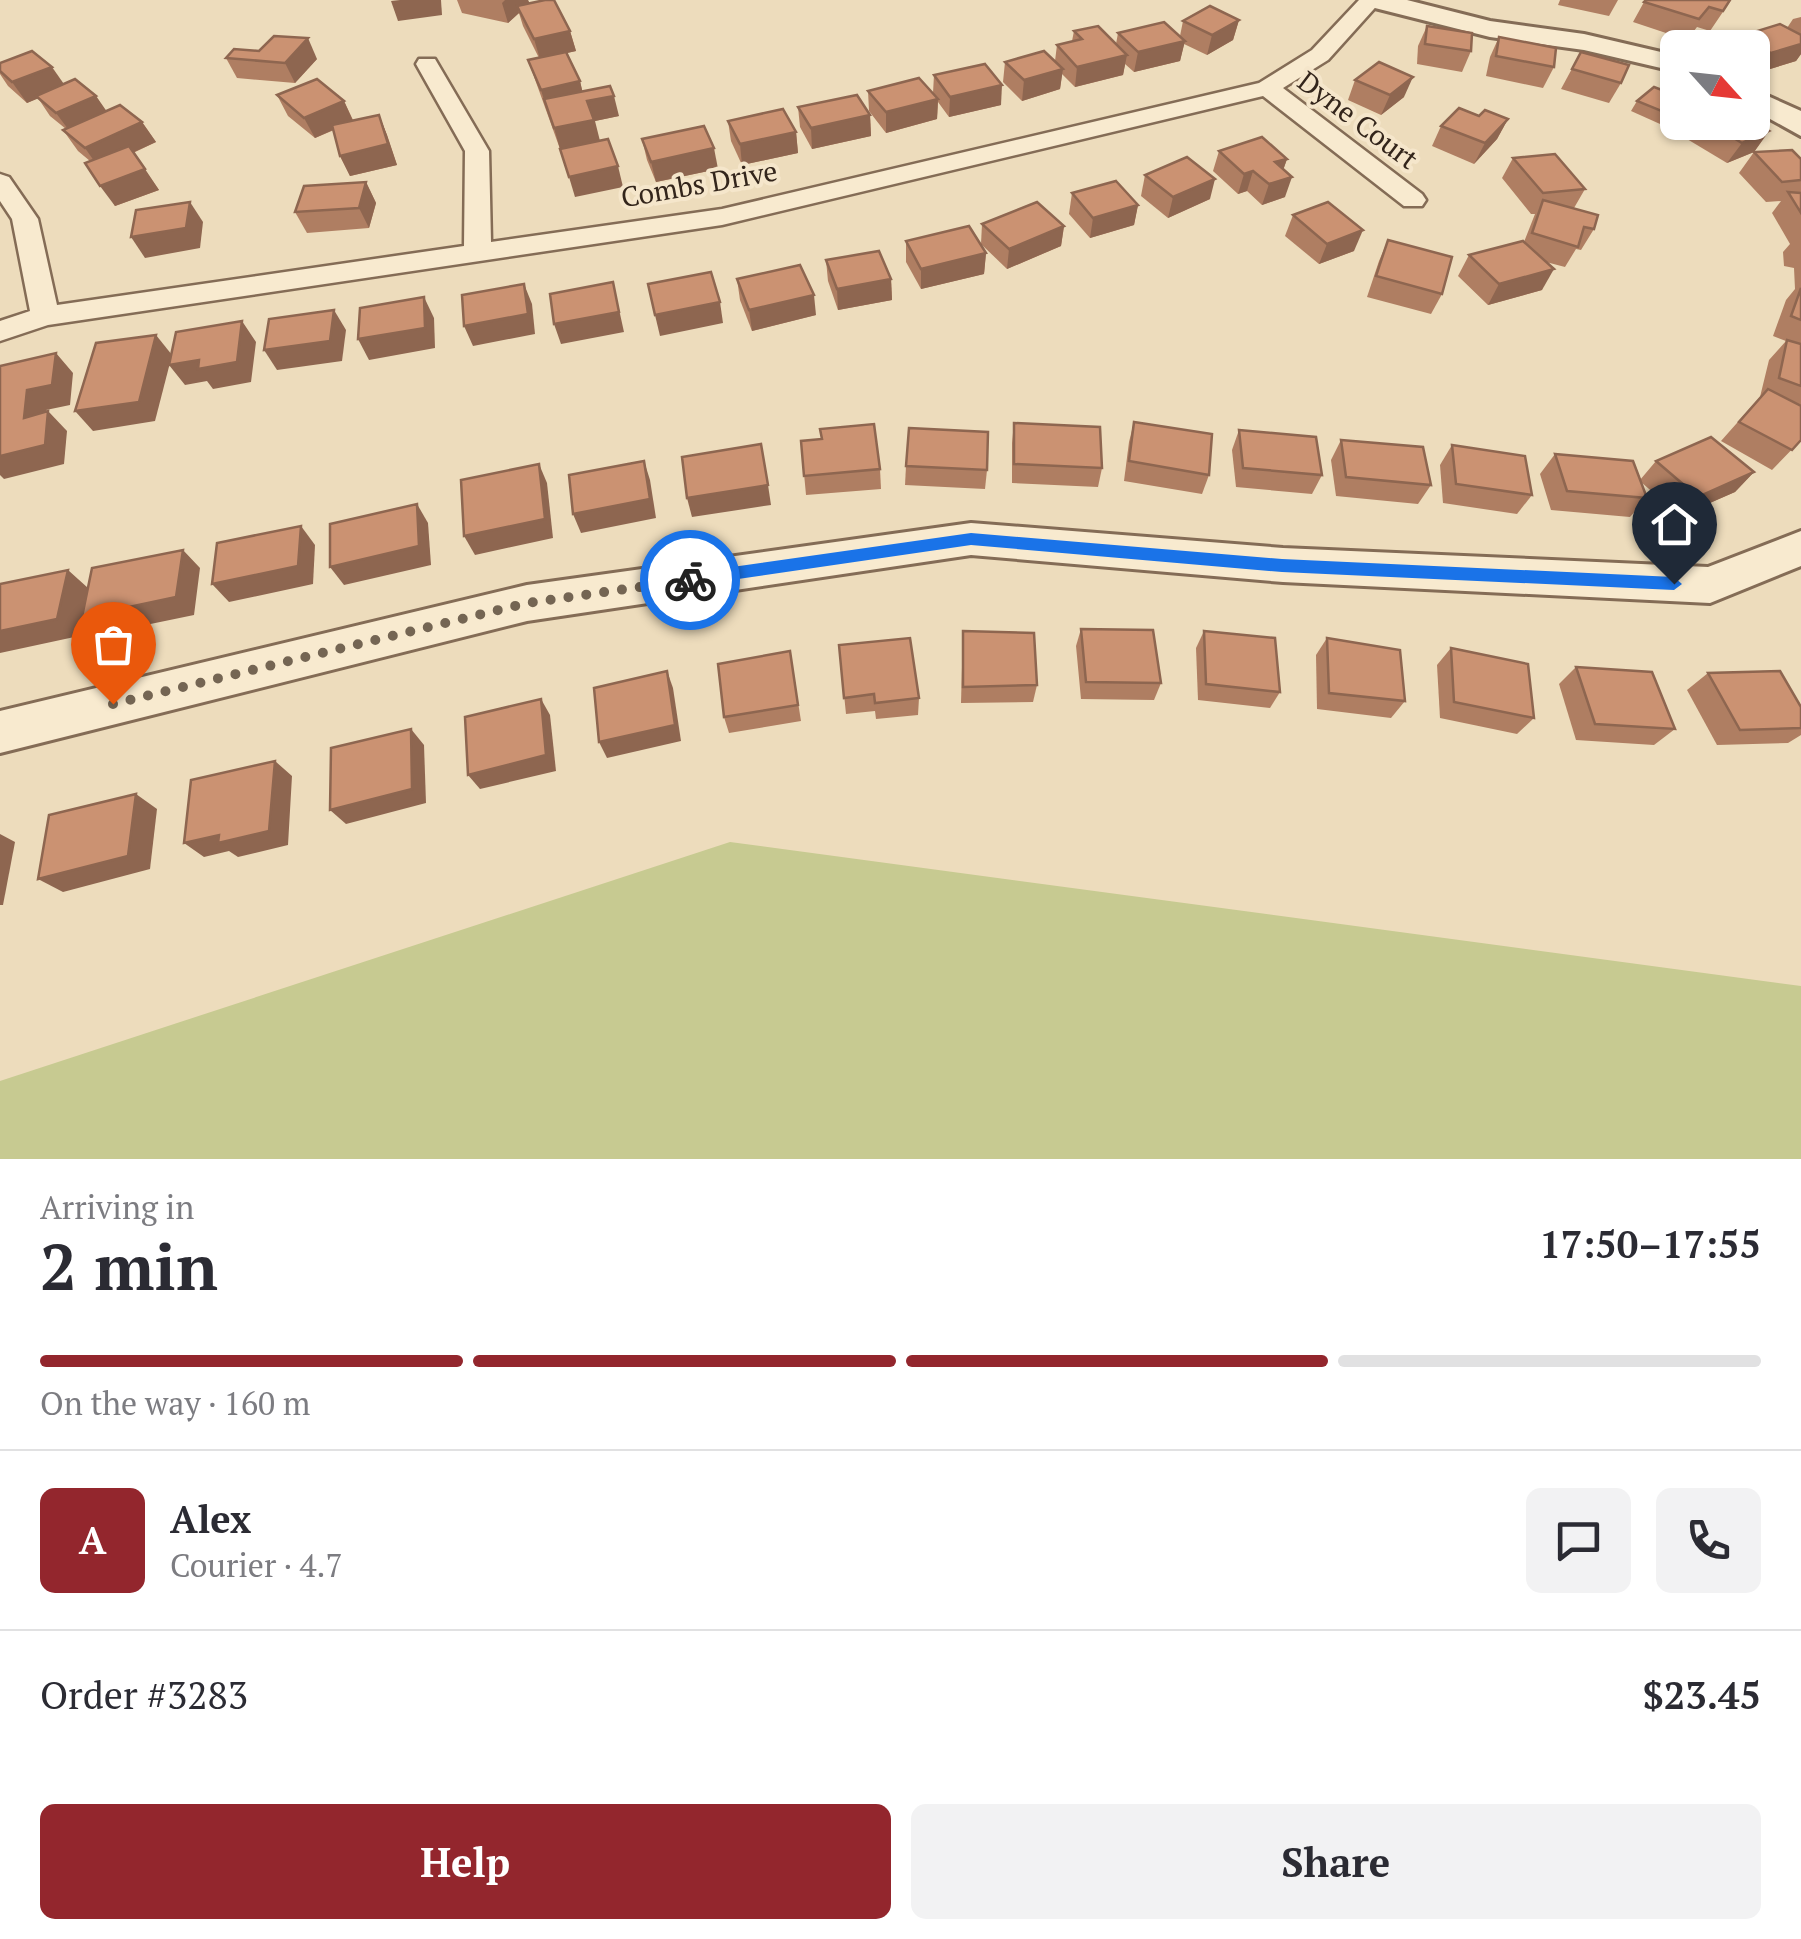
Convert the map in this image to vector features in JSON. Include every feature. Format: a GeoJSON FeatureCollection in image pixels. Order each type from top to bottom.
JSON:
{"type":"FeatureCollection","features":[{"type":"Feature","properties":{"kind":"street"},"geometry":{"type":"LineString","coordinates":[[1373,0],[1490,28],[1584,42],[1660,60]]}},
{"type":"Feature","properties":{"kind":"street","name":"Combs Drive"},"geometry":{"type":"LineString","coordinates":[[0,331],[45,316],[722,217],[1266,88],[1320,55],[1373,0]]}},
{"type":"Feature","properties":{"kind":"street"},"geometry":{"type":"LineString","coordinates":[[427,64],[476,151],[478,252]]}},
{"type":"Feature","properties":{"kind":"street","name":"Dyne Court"},"geometry":{"type":"LineString","coordinates":[[1266,88],[1413,200]]}},
{"type":"Feature","properties":{"kind":"street"},"geometry":{"type":"LineString","coordinates":[[1770,106],[1797,118]]}},
{"type":"Feature","properties":{"kind":"street"},"geometry":{"type":"LineString","coordinates":[[0,182],[25,218],[45,316]]}},
{"type":"Feature","properties":{"kind":"street"},"geometry":{"type":"LineString","coordinates":[[0,732],[527,603],[971,539],[1282,566],[1710,585],[1801,548]]}},
{"type":"Feature","properties":{"kind":"green space"},"geometry":{"type":"Polygon","coordinates":[[[730,842],[1801,986],[1801,1159],[0,1159],[0,1081],[730,842]]]}},
{"type":"Feature","properties":{"kind":"building"},"geometry":{"type":"Polygon","coordinates":[[[554,0],[570,31],[534,39],[517,6],[554,0]]]}},
{"type":"Feature","properties":{"kind":"building"},"geometry":{"type":"Polygon","coordinates":[[[1646,0],[1730,0],[1723,11],[1709,7],[1699,19],[1646,0]]]}},
{"type":"Feature","properties":{"kind":"building"},"geometry":{"type":"Polygon","coordinates":[[[1210,6],[1239,20],[1212,35],[1183,21],[1210,6]]]}},
{"type":"Feature","properties":{"kind":"building"},"geometry":{"type":"Polygon","coordinates":[[[1164,22],[1185,41],[1138,52],[1118,33],[1164,22]]]}},
{"type":"Feature","properties":{"kind":"building"},"geometry":{"type":"Polygon","coordinates":[[[1780,24],[1801,35],[1801,44],[1771,53],[1770,30],[1760,30],[1780,24]]]}},
{"type":"Feature","properties":{"kind":"building"},"geometry":{"type":"Polygon","coordinates":[[[1098,26],[1127,55],[1077,67],[1057,45],[1082,39],[1074,31],[1098,26]]]}},
{"type":"Feature","properties":{"kind":"building"},"geometry":{"type":"Polygon","coordinates":[[[1427,26],[1472,33],[1471,51],[1425,44],[1427,26]]]}},
{"type":"Feature","properties":{"kind":"building"},"geometry":{"type":"Polygon","coordinates":[[[274,36],[308,38],[285,63],[226,58],[234,49],[259,51],[274,36]]]}},
{"type":"Feature","properties":{"kind":"building"},"geometry":{"type":"Polygon","coordinates":[[[1499,37],[1556,48],[1554,67],[1496,56],[1499,37]]]}},
{"type":"Feature","properties":{"kind":"building"},"geometry":{"type":"Polygon","coordinates":[[[32,51],[52,67],[12,82],[0,71],[0,63],[32,51]]]}},
{"type":"Feature","properties":{"kind":"building"},"geometry":{"type":"Polygon","coordinates":[[[1044,51],[1063,69],[1024,80],[1005,62],[1044,51]]]}},
{"type":"Feature","properties":{"kind":"building"},"geometry":{"type":"Polygon","coordinates":[[[566,52],[580,81],[541,90],[528,60],[566,52]]]}},
{"type":"Feature","properties":{"kind":"building"},"geometry":{"type":"Polygon","coordinates":[[[1581,52],[1629,65],[1621,83],[1572,69],[1581,52]]]}},
{"type":"Feature","properties":{"kind":"building"},"geometry":{"type":"Polygon","coordinates":[[[1379,62],[1413,77],[1390,95],[1355,80],[1379,62]]]}},
{"type":"Feature","properties":{"kind":"building"},"geometry":{"type":"Polygon","coordinates":[[[985,64],[1002,85],[950,97],[934,75],[985,64]]]}},
{"type":"Feature","properties":{"kind":"building"},"geometry":{"type":"Polygon","coordinates":[[[919,78],[938,99],[886,112],[868,91],[919,78]]]}},
{"type":"Feature","properties":{"kind":"building"},"geometry":{"type":"Polygon","coordinates":[[[75,79],[96,96],[56,113],[36,96],[75,79]]]}},
{"type":"Feature","properties":{"kind":"building"},"geometry":{"type":"Polygon","coordinates":[[[317,79],[344,101],[304,118],[277,95],[317,79]]]}},
{"type":"Feature","properties":{"kind":"building"},"geometry":{"type":"Polygon","coordinates":[[[610,86],[614,96],[587,101],[594,120],[554,128],[544,99],[610,86]]]}},
{"type":"Feature","properties":{"kind":"building"},"geometry":{"type":"Polygon","coordinates":[[[1654,87],[1660,89],[1660,110],[1637,101],[1654,87]]]}},
{"type":"Feature","properties":{"kind":"building"},"geometry":{"type":"Polygon","coordinates":[[[857,95],[870,115],[811,128],[798,107],[857,95]]]}},
{"type":"Feature","properties":{"kind":"building"},"geometry":{"type":"Polygon","coordinates":[[[120,105],[142,122],[85,148],[63,130],[120,105]]]}},
{"type":"Feature","properties":{"kind":"building"},"geometry":{"type":"Polygon","coordinates":[[[1459,108],[1479,116],[1485,110],[1508,119],[1485,143],[1441,126],[1459,108]]]}},
{"type":"Feature","properties":{"kind":"building"},"geometry":{"type":"Polygon","coordinates":[[[783,109],[796,132],[740,144],[728,121],[783,109]]]}},
{"type":"Feature","properties":{"kind":"building"},"geometry":{"type":"Polygon","coordinates":[[[379,115],[388,144],[340,156],[332,125],[379,115]]]}},
{"type":"Feature","properties":{"kind":"building"},"geometry":{"type":"Polygon","coordinates":[[[704,126],[714,148],[651,162],[642,139],[704,126]]]}},
{"type":"Feature","properties":{"kind":"building"},"geometry":{"type":"Polygon","coordinates":[[[1262,137],[1287,159],[1275,162],[1292,177],[1269,184],[1253,171],[1244,174],[1219,151],[1262,137]]]}},
{"type":"Feature","properties":{"kind":"building"},"geometry":{"type":"Polygon","coordinates":[[[608,139],[618,166],[569,177],[560,149],[608,139]]]}},
{"type":"Feature","properties":{"kind":"building"},"geometry":{"type":"Polygon","coordinates":[[[129,146],[145,169],[100,186],[85,163],[129,146]]]}},
{"type":"Feature","properties":{"kind":"building"},"geometry":{"type":"Polygon","coordinates":[[[1792,150],[1801,159],[1801,180],[1782,182],[1754,152],[1792,150]]]}},
{"type":"Feature","properties":{"kind":"building"},"geometry":{"type":"Polygon","coordinates":[[[1555,154],[1585,189],[1543,193],[1513,158],[1555,154]]]}},
{"type":"Feature","properties":{"kind":"building"},"geometry":{"type":"Polygon","coordinates":[[[1187,157],[1215,179],[1173,197],[1145,175],[1187,157]]]}},
{"type":"Feature","properties":{"kind":"building"},"geometry":{"type":"Polygon","coordinates":[[[1116,181],[1138,205],[1093,218],[1072,193],[1116,181]]]}},
{"type":"Feature","properties":{"kind":"building"},"geometry":{"type":"Polygon","coordinates":[[[366,182],[359,208],[295,212],[304,186],[366,182]]]}},
{"type":"Feature","properties":{"kind":"building"},"geometry":{"type":"Polygon","coordinates":[[[1788,192],[1801,193],[1801,213],[1788,192]]]}},
{"type":"Feature","properties":{"kind":"building"},"geometry":{"type":"Polygon","coordinates":[[[1543,200],[1598,215],[1594,229],[1584,227],[1578,247],[1532,233],[1543,200]]]}},
{"type":"Feature","properties":{"kind":"building"},"geometry":{"type":"Polygon","coordinates":[[[190,202],[186,228],[131,237],[136,210],[190,202]]]}},
{"type":"Feature","properties":{"kind":"building"},"geometry":{"type":"Polygon","coordinates":[[[1037,202],[1064,226],[1009,249],[982,224],[1037,202]]]}},
{"type":"Feature","properties":{"kind":"building"},"geometry":{"type":"Polygon","coordinates":[[[1328,202],[1363,230],[1327,244],[1293,215],[1328,202]]]}},
{"type":"Feature","properties":{"kind":"building"},"geometry":{"type":"Polygon","coordinates":[[[969,226],[986,253],[921,269],[906,241],[969,226]]]}},
{"type":"Feature","properties":{"kind":"building"},"geometry":{"type":"Polygon","coordinates":[[[1388,240],[1452,257],[1442,294],[1376,276],[1388,240]]]}},
{"type":"Feature","properties":{"kind":"building"},"geometry":{"type":"Polygon","coordinates":[[[1523,241],[1554,269],[1499,284],[1469,255],[1523,241]]]}},
{"type":"Feature","properties":{"kind":"building"},"geometry":{"type":"Polygon","coordinates":[[[879,251],[891,279],[837,289],[826,260],[879,251]]]}},
{"type":"Feature","properties":{"kind":"building"},"geometry":{"type":"Polygon","coordinates":[[[800,265],[814,295],[749,310],[737,279],[800,265]]]}},
{"type":"Feature","properties":{"kind":"building"},"geometry":{"type":"Polygon","coordinates":[[[711,272],[720,302],[655,315],[648,284],[711,272]]]}},
{"type":"Feature","properties":{"kind":"building"},"geometry":{"type":"Polygon","coordinates":[[[613,282],[619,312],[554,324],[550,294],[613,282]]]}},
{"type":"Feature","properties":{"kind":"building"},"geometry":{"type":"Polygon","coordinates":[[[524,284],[528,314],[464,326],[462,295],[524,284]]]}},
{"type":"Feature","properties":{"kind":"building"},"geometry":{"type":"Polygon","coordinates":[[[1801,288],[1801,320],[1791,316],[1801,288]]]}},
{"type":"Feature","properties":{"kind":"building"},"geometry":{"type":"Polygon","coordinates":[[[424,297],[425,328],[358,339],[360,308],[424,297]]]}},
{"type":"Feature","properties":{"kind":"building"},"geometry":{"type":"Polygon","coordinates":[[[334,310],[330,341],[264,350],[269,319],[334,310]]]}},
{"type":"Feature","properties":{"kind":"building"},"geometry":{"type":"Polygon","coordinates":[[[242,321],[237,362],[198,369],[199,360],[169,365],[176,332],[242,321]]]}},
{"type":"Feature","properties":{"kind":"building"},"geometry":{"type":"Polygon","coordinates":[[[156,335],[139,402],[75,411],[96,343],[156,335]]]}},
{"type":"Feature","properties":{"kind":"building"},"geometry":{"type":"Polygon","coordinates":[[[1787,340],[1801,344],[1801,386],[1779,378],[1787,340]]]}},
{"type":"Feature","properties":{"kind":"building"},"geometry":{"type":"Polygon","coordinates":[[[56,353],[52,385],[27,390],[24,418],[48,411],[45,445],[0,456],[0,366],[56,353]]]}},
{"type":"Feature","properties":{"kind":"building"},"geometry":{"type":"Polygon","coordinates":[[[1768,389],[1801,406],[1801,440],[1792,450],[1739,422],[1768,389]]]}},
{"type":"Feature","properties":{"kind":"building"},"geometry":{"type":"Polygon","coordinates":[[[1134,422],[1212,434],[1209,475],[1129,461],[1134,422]]]}},
{"type":"Feature","properties":{"kind":"building"},"geometry":{"type":"Polygon","coordinates":[[[1014,423],[1100,427],[1102,468],[1014,464],[1014,423]]]}},
{"type":"Feature","properties":{"kind":"building"},"geometry":{"type":"Polygon","coordinates":[[[874,424],[880,469],[804,476],[801,441],[822,439],[820,429],[874,424]]]}},
{"type":"Feature","properties":{"kind":"building"},"geometry":{"type":"Polygon","coordinates":[[[909,428],[988,432],[987,470],[906,466],[909,428]]]}},
{"type":"Feature","properties":{"kind":"building"},"geometry":{"type":"Polygon","coordinates":[[[1239,430],[1316,437],[1322,475],[1243,468],[1239,430]]]}},
{"type":"Feature","properties":{"kind":"building"},"geometry":{"type":"Polygon","coordinates":[[[1711,437],[1754,472],[1698,497],[1656,461],[1711,437]]]}},
{"type":"Feature","properties":{"kind":"building"},"geometry":{"type":"Polygon","coordinates":[[[1341,440],[1423,447],[1431,485],[1346,477],[1341,440]]]}},
{"type":"Feature","properties":{"kind":"building"},"geometry":{"type":"Polygon","coordinates":[[[761,444],[768,485],[687,498],[682,457],[761,444]]]}},
{"type":"Feature","properties":{"kind":"building"},"geometry":{"type":"Polygon","coordinates":[[[1452,445],[1525,456],[1532,495],[1456,484],[1452,445]]]}},
{"type":"Feature","properties":{"kind":"building"},"geometry":{"type":"Polygon","coordinates":[[[1555,454],[1633,461],[1647,498],[1567,491],[1555,454]]]}},
{"type":"Feature","properties":{"kind":"building"},"geometry":{"type":"Polygon","coordinates":[[[644,461],[650,499],[573,514],[569,475],[644,461]]]}},
{"type":"Feature","properties":{"kind":"building"},"geometry":{"type":"Polygon","coordinates":[[[539,464],[545,519],[464,536],[461,480],[539,464]]]}},
{"type":"Feature","properties":{"kind":"building"},"geometry":{"type":"Polygon","coordinates":[[[417,504],[419,546],[330,567],[330,524],[417,504]]]}},
{"type":"Feature","properties":{"kind":"building"},"geometry":{"type":"Polygon","coordinates":[[[301,526],[298,566],[212,584],[217,543],[301,526]]]}},
{"type":"Feature","properties":{"kind":"building"},"geometry":{"type":"Polygon","coordinates":[[[183,550],[176,597],[82,617],[92,568],[183,550]]]}},
{"type":"Feature","properties":{"kind":"building"},"geometry":{"type":"Polygon","coordinates":[[[68,570],[57,619],[0,631],[0,584],[68,570]]]}},
{"type":"Feature","properties":{"kind":"building"},"geometry":{"type":"Polygon","coordinates":[[[1081,629],[1153,630],[1161,683],[1086,682],[1081,629]]]}},
{"type":"Feature","properties":{"kind":"building"},"geometry":{"type":"Polygon","coordinates":[[[963,631],[1034,633],[1037,685],[963,687],[963,631]]]}},
{"type":"Feature","properties":{"kind":"building"},"geometry":{"type":"Polygon","coordinates":[[[1204,631],[1275,638],[1280,692],[1206,684],[1204,631]]]}},
{"type":"Feature","properties":{"kind":"building"},"geometry":{"type":"Polygon","coordinates":[[[910,638],[919,698],[875,703],[874,694],[844,698],[839,645],[910,638]]]}},
{"type":"Feature","properties":{"kind":"building"},"geometry":{"type":"Polygon","coordinates":[[[1327,638],[1400,650],[1405,701],[1329,693],[1327,638]]]}},
{"type":"Feature","properties":{"kind":"building"},"geometry":{"type":"Polygon","coordinates":[[[1451,648],[1528,664],[1534,718],[1454,702],[1451,648]]]}},
{"type":"Feature","properties":{"kind":"building"},"geometry":{"type":"Polygon","coordinates":[[[790,651],[798,705],[724,717],[718,664],[790,651]]]}},
{"type":"Feature","properties":{"kind":"building"},"geometry":{"type":"Polygon","coordinates":[[[1576,667],[1652,672],[1675,729],[1595,724],[1576,667]]]}},
{"type":"Feature","properties":{"kind":"building"},"geometry":{"type":"Polygon","coordinates":[[[667,671],[675,725],[599,742],[594,688],[667,671]]]}},
{"type":"Feature","properties":{"kind":"building"},"geometry":{"type":"Polygon","coordinates":[[[1780,671],[1801,707],[1801,728],[1740,730],[1708,673],[1780,671]]]}},
{"type":"Feature","properties":{"kind":"building"},"geometry":{"type":"Polygon","coordinates":[[[541,699],[546,755],[468,775],[465,717],[541,699]]]}},
{"type":"Feature","properties":{"kind":"building"},"geometry":{"type":"Polygon","coordinates":[[[411,729],[412,789],[330,810],[331,748],[411,729]]]}},
{"type":"Feature","properties":{"kind":"building"},"geometry":{"type":"Polygon","coordinates":[[[275,761],[269,831],[218,843],[219,835],[184,843],[191,780],[275,761]]]}},
{"type":"Feature","properties":{"kind":"building"},"geometry":{"type":"Polygon","coordinates":[[[136,794],[128,856],[38,879],[49,815],[136,794]]]}},
{"type":"Feature","properties":{"kind":"way so far"},"geometry":{"type":"LineString","coordinates":[[113,704],[527,603],[690,580]]}},
{"type":"Feature","properties":{"kind":"route"},"geometry":{"type":"LineString","coordinates":[[690,580],[971,539],[1282,566],[1674,584]]}}]}
